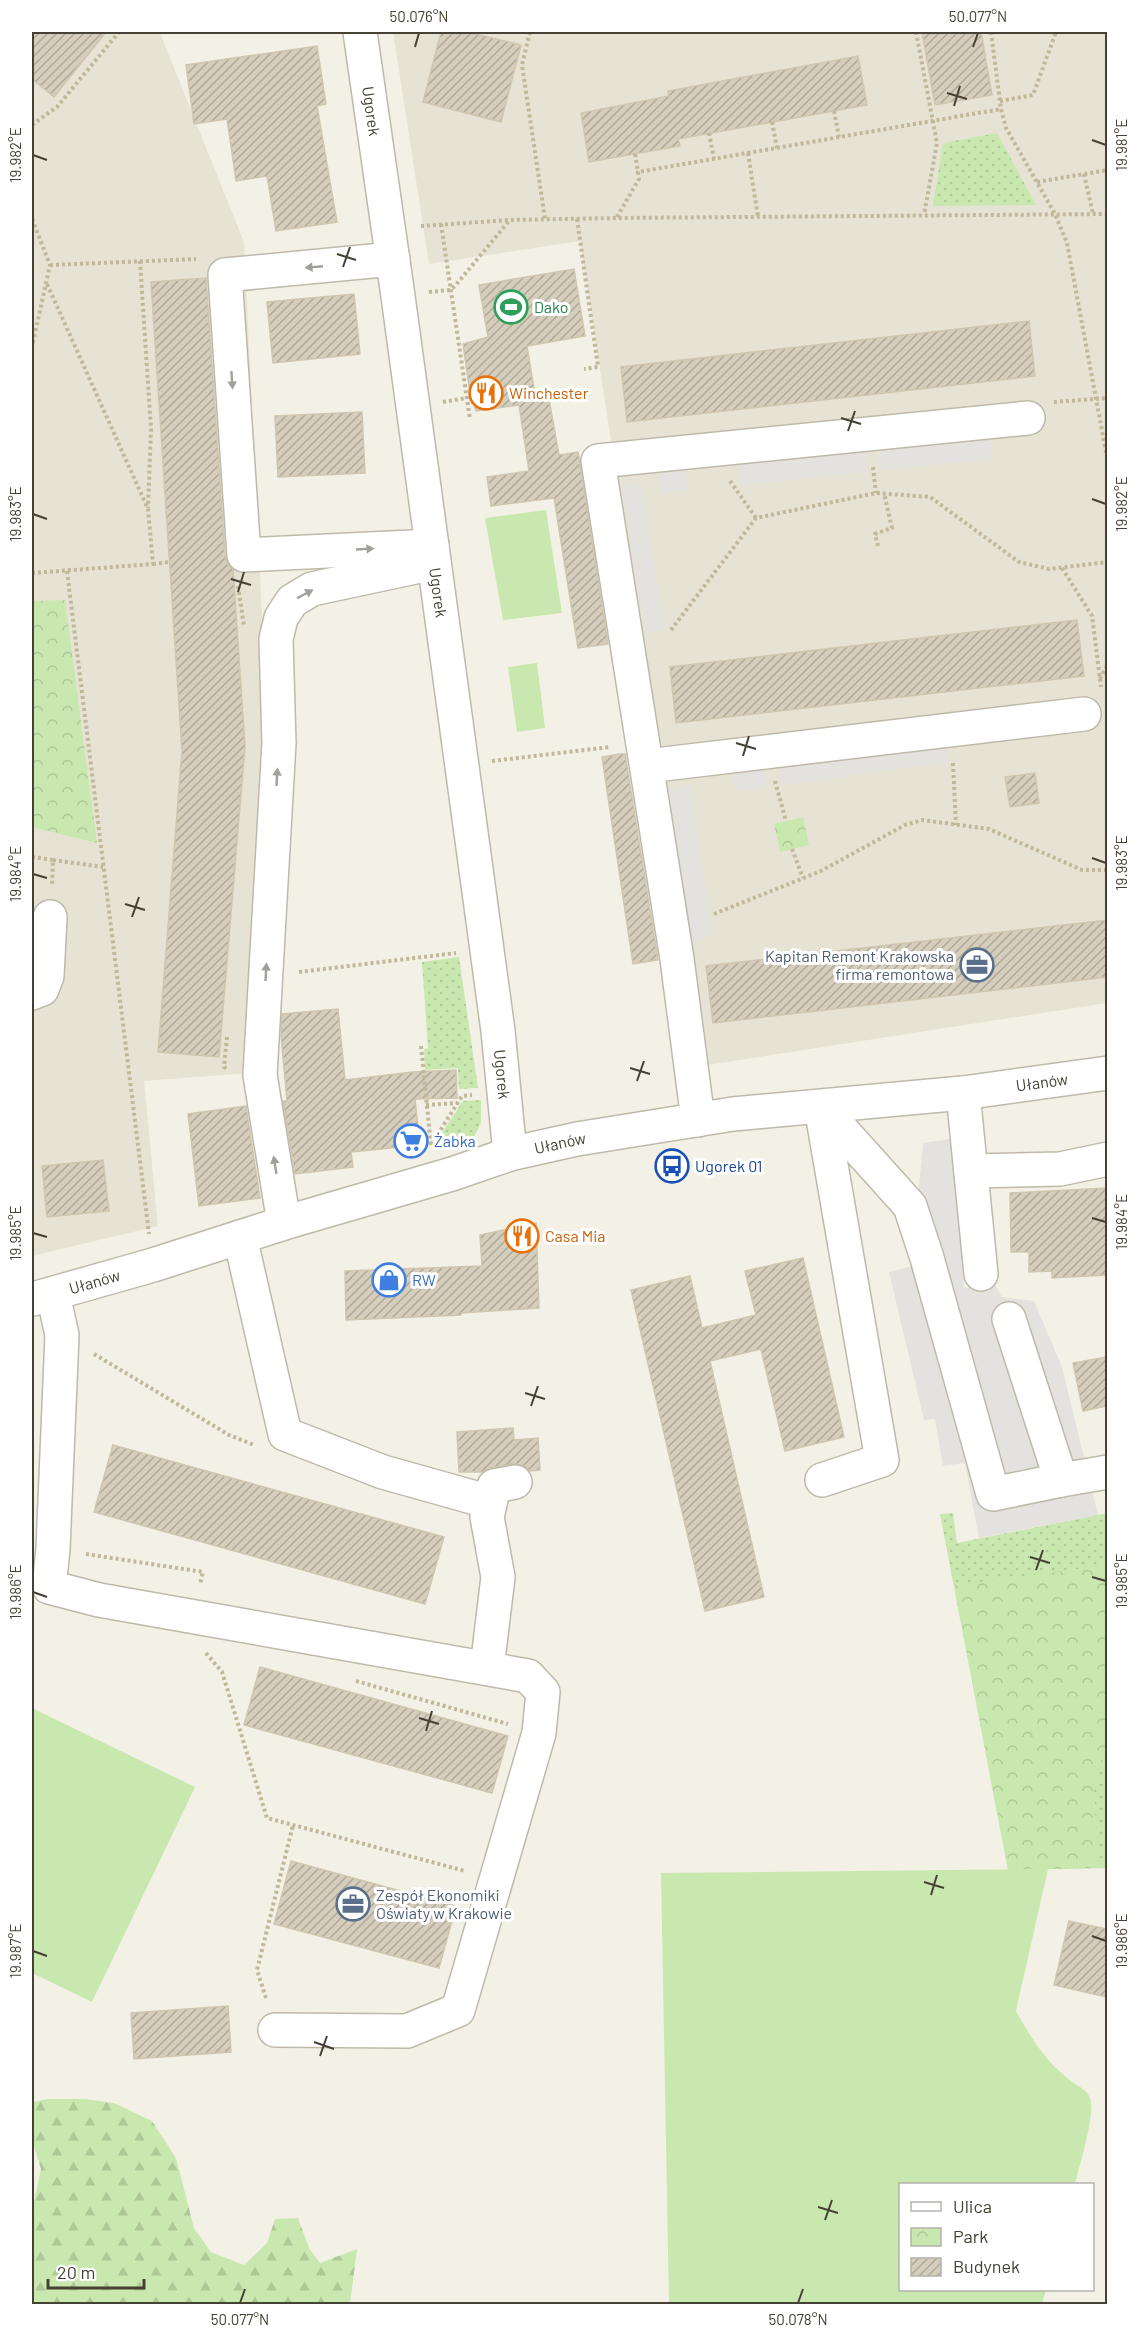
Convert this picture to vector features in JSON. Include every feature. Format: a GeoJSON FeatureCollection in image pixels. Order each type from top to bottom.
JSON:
{"type":"FeatureCollection","features":[{"type":"Feature","properties":{"kind":"street","name":"Ugorek"},"geometry":{"type":"LineString","coordinates":[[360,32],[498,1031],[510,1154]]}},
{"type":"Feature","properties":{"kind":"street"},"geometry":{"type":"LineString","coordinates":[[393,259],[225,275],[244,555],[433,554]]}},
{"type":"Feature","properties":{"kind":"street"},"geometry":{"type":"LineString","coordinates":[[698,1120],[683,1003],[598,461],[1028,417]]}},
{"type":"Feature","properties":{"kind":"street"},"geometry":{"type":"LineString","coordinates":[[284,1223],[260,1075],[279,743],[276,639],[281,618],[292,601],[312,589],[433,554]]}},
{"type":"Feature","properties":{"kind":"street"},"geometry":{"type":"LineString","coordinates":[[645,754],[770,752],[952,730],[1093,706]]}},
{"type":"Feature","properties":{"kind":"street"},"geometry":{"type":"LineString","coordinates":[[32,993],[42,988],[47,976],[50,917]]}},
{"type":"Feature","properties":{"kind":"street","name":"Ułanów"},"geometry":{"type":"LineString","coordinates":[[42,1297],[452,1174],[510,1154],[577,1139],[733,1114],[963,1093],[1107,1072]]}},
{"type":"Feature","properties":{"kind":"street"},"geometry":{"type":"LineString","coordinates":[[963,1093],[981,1274]]}},
{"type":"Feature","properties":{"kind":"street"},"geometry":{"type":"LineString","coordinates":[[821,1107],[882,1460],[822,1480]]}},
{"type":"Feature","properties":{"kind":"street"},"geometry":{"type":"LineString","coordinates":[[821,1107],[910,1206],[927,1258],[993,1494],[1107,1472]]}},
{"type":"Feature","properties":{"kind":"street"},"geometry":{"type":"LineString","coordinates":[[971,1171],[1060,1169],[1107,1159]]}},
{"type":"Feature","properties":{"kind":"street"},"geometry":{"type":"LineString","coordinates":[[240,1237],[285,1434],[383,1472],[502,1492],[487,1516],[498,1577],[487,1668]]}},
{"type":"Feature","properties":{"kind":"street"},"geometry":{"type":"LineString","coordinates":[[42,1297],[62,1335],[53,1549],[40,1589],[528,1676],[543,1692],[539,1733],[458,2010],[408,2031],[275,2030]]}},
{"type":"Feature","properties":{"kind":"street"},"geometry":{"type":"LineString","coordinates":[[1009,1319],[1061,1480]]}},
{"type":"Feature","properties":{"kind":"path"},"geometry":{"type":"LineString","coordinates":[[32,125],[57,107],[119,32]]}},
{"type":"Feature","properties":{"kind":"path"},"geometry":{"type":"LineString","coordinates":[[530,32],[522,65],[545,219]]}},
{"type":"Feature","properties":{"kind":"path"},"geometry":{"type":"LineString","coordinates":[[916,32],[937,143],[924,215]]}},
{"type":"Feature","properties":{"kind":"path"},"geometry":{"type":"LineString","coordinates":[[991,32],[1001,109],[1006,128],[1055,214],[1067,243],[1107,463]]}},
{"type":"Feature","properties":{"kind":"path"},"geometry":{"type":"LineString","coordinates":[[1000,100],[1033,95],[1056,32]]}},
{"type":"Feature","properties":{"kind":"path"},"geometry":{"type":"LineString","coordinates":[[638,172],[1001,109]]}},
{"type":"Feature","properties":{"kind":"path"},"geometry":{"type":"LineString","coordinates":[[834,111],[839,137]]}},
{"type":"Feature","properties":{"kind":"path"},"geometry":{"type":"LineString","coordinates":[[772,122],[777,148]]}},
{"type":"Feature","properties":{"kind":"path"},"geometry":{"type":"LineString","coordinates":[[709,133],[714,159]]}},
{"type":"Feature","properties":{"kind":"path"},"geometry":{"type":"LineString","coordinates":[[748,153],[758,217]]}},
{"type":"Feature","properties":{"kind":"path"},"geometry":{"type":"LineString","coordinates":[[616,218],[639,180],[634,154]]}},
{"type":"Feature","properties":{"kind":"path"},"geometry":{"type":"LineString","coordinates":[[1037,182],[1107,170]]}},
{"type":"Feature","properties":{"kind":"path"},"geometry":{"type":"LineString","coordinates":[[1084,174],[1093,214]]}},
{"type":"Feature","properties":{"kind":"path"},"geometry":{"type":"LineString","coordinates":[[428,225],[545,219],[1107,214]]}},
{"type":"Feature","properties":{"kind":"path"},"geometry":{"type":"LineString","coordinates":[[32,219],[50,265],[32,347]]}},
{"type":"Feature","properties":{"kind":"path"},"geometry":{"type":"LineString","coordinates":[[577,219],[598,367],[584,369]]}},
{"type":"Feature","properties":{"kind":"path"},"geometry":{"type":"LineString","coordinates":[[422,293],[450,291],[509,220]]}},
{"type":"Feature","properties":{"kind":"path"},"geometry":{"type":"LineString","coordinates":[[441,224],[470,419]]}},
{"type":"Feature","properties":{"kind":"path"},"geometry":{"type":"LineString","coordinates":[[140,261],[151,429],[148,508],[153,564]]}},
{"type":"Feature","properties":{"kind":"path"},"geometry":{"type":"LineString","coordinates":[[47,284],[148,508]]}},
{"type":"Feature","properties":{"kind":"path"},"geometry":{"type":"LineString","coordinates":[[438,403],[466,398]]}},
{"type":"Feature","properties":{"kind":"path"},"geometry":{"type":"LineString","coordinates":[[1096,399],[1107,398]]}},
{"type":"Feature","properties":{"kind":"path"},"geometry":{"type":"LineString","coordinates":[[671,630],[756,518],[876,493],[930,497],[1010,558],[1038,568],[1062,568],[1107,562]]}},
{"type":"Feature","properties":{"kind":"path"},"geometry":{"type":"LineString","coordinates":[[878,546],[875,534],[892,528],[884,493]]}},
{"type":"Feature","properties":{"kind":"path"},"geometry":{"type":"LineString","coordinates":[[32,573],[169,562]]}},
{"type":"Feature","properties":{"kind":"path"},"geometry":{"type":"LineString","coordinates":[[1062,568],[1092,616],[1100,679]]}},
{"type":"Feature","properties":{"kind":"path"},"geometry":{"type":"LineString","coordinates":[[67,571],[153,1265]]}},
{"type":"Feature","properties":{"kind":"path"},"geometry":{"type":"LineString","coordinates":[[1093,706],[1100,679],[1107,664]]}},
{"type":"Feature","properties":{"kind":"path"},"geometry":{"type":"LineString","coordinates":[[952,730],[956,825]]}},
{"type":"Feature","properties":{"kind":"path"},"geometry":{"type":"LineString","coordinates":[[770,752],[776,788],[786,821]]}},
{"type":"Feature","properties":{"kind":"path"},"geometry":{"type":"LineString","coordinates":[[461,765],[645,754]]}},
{"type":"Feature","properties":{"kind":"path"},"geometry":{"type":"LineString","coordinates":[[714,914],[821,871],[905,825],[922,820],[989,829],[1082,870],[1107,870]]}},
{"type":"Feature","properties":{"kind":"path"},"geometry":{"type":"LineString","coordinates":[[792,849],[803,878]]}},
{"type":"Feature","properties":{"kind":"path"},"geometry":{"type":"LineString","coordinates":[[32,857],[102,867]]}},
{"type":"Feature","properties":{"kind":"path"},"geometry":{"type":"LineString","coordinates":[[50,917],[53,860]]}},
{"type":"Feature","properties":{"kind":"path"},"geometry":{"type":"LineString","coordinates":[[266,976],[485,950]]}},
{"type":"Feature","properties":{"kind":"path"},"geometry":{"type":"LineString","coordinates":[[421,1046],[431,1146]]}},
{"type":"Feature","properties":{"kind":"path"},"geometry":{"type":"LineString","coordinates":[[426,1153],[462,1096],[473,1095]]}},
{"type":"Feature","properties":{"kind":"path"},"geometry":{"type":"LineString","coordinates":[[426,1105],[458,1103]]}},
{"type":"Feature","properties":{"kind":"path"},"geometry":{"type":"LineString","coordinates":[[53,1549],[203,1572],[186,1642],[207,1653],[222,1672],[267,1818],[496,1880]]}},
{"type":"Feature","properties":{"kind":"path"},"geometry":{"type":"LineString","coordinates":[[345,1678],[539,1733]]}},
{"type":"Feature","properties":{"kind":"path"},"geometry":{"type":"LineString","coordinates":[[275,2030],[257,1970],[293,1825]]}},
{"type":"Feature","properties":{"kind":"shaded area"},"geometry":{"type":"Polygon","coordinates":[[[32,32],[162,32],[160,33],[244,242],[268,742],[248,1073],[144,1081],[158,1226],[32,1256],[32,32]]]}},
{"type":"Feature","properties":{"kind":"shaded area"},"geometry":{"type":"Polygon","coordinates":[[[393,32],[1107,32],[1107,1003],[708,1065],[580,241],[429,264],[393,32]]]}},
{"type":"Feature","properties":{"kind":"shaded area"},"geometry":{"type":"Polygon","coordinates":[[[991,434],[993,459],[881,470],[879,445],[991,434]]]}},
{"type":"Feature","properties":{"kind":"shaded area"},"geometry":{"type":"Polygon","coordinates":[[[864,447],[866,472],[739,485],[736,461],[864,447]]]}},
{"type":"Feature","properties":{"kind":"shaded area"},"geometry":{"type":"Polygon","coordinates":[[[685,464],[688,490],[659,493],[656,467],[685,464]]]}},
{"type":"Feature","properties":{"kind":"shaded area"},"geometry":{"type":"Polygon","coordinates":[[[641,482],[664,630],[645,633],[622,485],[641,482]]]}},
{"type":"Feature","properties":{"kind":"shaded area"},"geometry":{"type":"Polygon","coordinates":[[[944,741],[947,762],[783,785],[780,764],[944,741]]]}},
{"type":"Feature","properties":{"kind":"shaded area"},"geometry":{"type":"Polygon","coordinates":[[[764,765],[767,786],[735,791],[732,770],[764,765]]]}},
{"type":"Feature","properties":{"kind":"shaded area"},"geometry":{"type":"Polygon","coordinates":[[[690,785],[712,932],[692,949],[669,789],[690,785]]]}},
{"type":"Feature","properties":{"kind":"shaded area"},"geometry":{"type":"Polygon","coordinates":[[[956,1138],[964,1288],[995,1285],[1002,1297],[1034,1301],[1062,1367],[1098,1515],[979,1538],[965,1463],[943,1466],[935,1419],[924,1420],[889,1272],[916,1265],[914,1238],[923,1143],[956,1138]]]}},
{"type":"Feature","properties":{"kind":"green space"},"geometry":{"type":"Polygon","coordinates":[[[997,133],[1036,205],[933,206],[943,143],[997,133]]]}},
{"type":"Feature","properties":{"kind":"green space"},"geometry":{"type":"Polygon","coordinates":[[[546,510],[562,613],[503,620],[485,518],[546,510]]]}},
{"type":"Feature","properties":{"kind":"green space"},"geometry":{"type":"Polygon","coordinates":[[[65,600],[97,843],[32,827],[32,601],[65,600]]]}},
{"type":"Feature","properties":{"kind":"green space"},"geometry":{"type":"Polygon","coordinates":[[[537,663],[545,728],[517,732],[508,667],[537,663]]]}},
{"type":"Feature","properties":{"kind":"green space"},"geometry":{"type":"Polygon","coordinates":[[[803,817],[809,845],[780,852],[774,824],[803,817]]]}},
{"type":"Feature","properties":{"kind":"green space"},"geometry":{"type":"Polygon","coordinates":[[[459,957],[478,1088],[459,1089],[458,1068],[425,1070],[424,1049],[428,1048],[422,962],[459,957]]]}},
{"type":"Feature","properties":{"kind":"green space"},"geometry":{"type":"Polygon","coordinates":[[[481,1100],[481,1123],[474,1137],[442,1149],[439,1137],[463,1101],[481,1100]]]}},
{"type":"Feature","properties":{"kind":"green space"},"geometry":{"type":"Polygon","coordinates":[[[953,1513],[957,1543],[1107,1513],[1107,1868],[1008,1870],[940,1514],[953,1513]]]}},
{"type":"Feature","properties":{"kind":"green space"},"geometry":{"type":"Polygon","coordinates":[[[1107,1565],[1107,1739],[1094,1788],[1098,1868],[1008,1870],[954,1585],[1107,1565]]]}},
{"type":"Feature","properties":{"kind":"green space"},"geometry":{"type":"Polygon","coordinates":[[[32,1708],[195,1787],[92,2002],[32,1973],[32,1708]]]}},
{"type":"Feature","properties":{"kind":"green space"},"geometry":{"type":"Polygon","coordinates":[[[1048,1869],[1016,2011],[1046,2057],[1061,2073],[1089,2095],[1091,2115],[1075,2183],[899,2183],[899,2291],[1046,2291],[1042,2304],[669,2304],[661,1873],[1048,1869]]]}},
{"type":"Feature","properties":{"kind":"green space"},"geometry":{"type":"Polygon","coordinates":[[[48,2099],[85,2099],[114,2103],[152,2121],[176,2158],[194,2228],[211,2252],[244,2265],[267,2243],[275,2219],[298,2218],[309,2248],[320,2263],[357,2249],[350,2304],[32,2304],[32,2211],[41,2169],[32,2140],[32,2102],[48,2099]]]}},
{"type":"Feature","properties":{"kind":"building"},"geometry":{"type":"Polygon","coordinates":[[[32,32],[106,32],[54,97],[32,79],[32,32]]]}},
{"type":"Feature","properties":{"kind":"building"},"geometry":{"type":"Polygon","coordinates":[[[441,32],[467,32],[521,45],[501,122],[423,102],[441,32]]]}},
{"type":"Feature","properties":{"kind":"building"},"geometry":{"type":"Polygon","coordinates":[[[922,32],[981,32],[992,95],[935,105],[922,32]]]}},
{"type":"Feature","properties":{"kind":"building"},"geometry":{"type":"Polygon","coordinates":[[[317,46],[326,104],[317,106],[337,222],[276,231],[267,176],[236,181],[227,119],[194,124],[186,65],[317,46]]]}},
{"type":"Feature","properties":{"kind":"building"},"geometry":{"type":"Polygon","coordinates":[[[858,56],[867,105],[678,139],[680,146],[589,162],[581,113],[669,96],[668,91],[858,56]]]}},
{"type":"Feature","properties":{"kind":"building"},"geometry":{"type":"Polygon","coordinates":[[[574,269],[585,336],[527,346],[536,401],[549,399],[559,455],[578,452],[608,644],[578,648],[554,498],[491,506],[487,477],[529,471],[519,405],[476,411],[473,400],[471,400],[463,344],[488,337],[479,285],[574,269]]]}},
{"type":"Feature","properties":{"kind":"building"},"geometry":{"type":"Polygon","coordinates":[[[206,278],[225,556],[228,565],[233,569],[245,746],[219,1057],[158,1052],[182,751],[151,282],[206,278]]]}},
{"type":"Feature","properties":{"kind":"building"},"geometry":{"type":"Polygon","coordinates":[[[354,294],[360,354],[273,363],[267,302],[354,294]]]}},
{"type":"Feature","properties":{"kind":"building"},"geometry":{"type":"Polygon","coordinates":[[[1029,321],[1035,376],[627,422],[621,367],[1029,321]]]}},
{"type":"Feature","properties":{"kind":"building"},"geometry":{"type":"Polygon","coordinates":[[[362,412],[365,473],[278,477],[275,416],[362,412]]]}},
{"type":"Feature","properties":{"kind":"building"},"geometry":{"type":"Polygon","coordinates":[[[1077,620],[1084,676],[676,723],[670,667],[1077,620]]]}},
{"type":"Feature","properties":{"kind":"building"},"geometry":{"type":"Polygon","coordinates":[[[625,754],[658,960],[633,964],[602,757],[625,754]]]}},
{"type":"Feature","properties":{"kind":"building"},"geometry":{"type":"Polygon","coordinates":[[[1035,773],[1039,803],[1010,807],[1005,777],[1035,773]]]}},
{"type":"Feature","properties":{"kind":"building"},"geometry":{"type":"Polygon","coordinates":[[[1107,920],[1107,977],[713,1023],[706,966],[1107,920]]]}},
{"type":"Feature","properties":{"kind":"building"},"geometry":{"type":"Polygon","coordinates":[[[338,1009],[345,1080],[413,1072],[456,1070],[457,1098],[415,1099],[420,1145],[351,1152],[353,1167],[295,1174],[283,1101],[287,1101],[281,1035],[282,1014],[338,1009]]]}},
{"type":"Feature","properties":{"kind":"building"},"geometry":{"type":"Polygon","coordinates":[[[246,1106],[260,1198],[199,1206],[188,1114],[246,1106]]]}},
{"type":"Feature","properties":{"kind":"building"},"geometry":{"type":"Polygon","coordinates":[[[103,1160],[109,1211],[47,1217],[42,1166],[103,1160]]]}},
{"type":"Feature","properties":{"kind":"building"},"geometry":{"type":"Polygon","coordinates":[[[1107,1188],[1107,1275],[1052,1278],[1052,1271],[1029,1272],[1029,1252],[1011,1252],[1010,1193],[1107,1188]]]}},
{"type":"Feature","properties":{"kind":"building"},"geometry":{"type":"Polygon","coordinates":[[[536,1223],[539,1308],[461,1313],[461,1315],[346,1320],[345,1271],[482,1266],[480,1235],[536,1223]]]}},
{"type":"Feature","properties":{"kind":"building"},"geometry":{"type":"Polygon","coordinates":[[[803,1258],[844,1437],[785,1451],[761,1349],[710,1361],[764,1597],[705,1611],[631,1290],[690,1276],[702,1328],[756,1315],[745,1271],[803,1258]]]}},
{"type":"Feature","properties":{"kind":"building"},"geometry":{"type":"Polygon","coordinates":[[[1107,1357],[1107,1406],[1083,1411],[1073,1363],[1107,1357]]]}},
{"type":"Feature","properties":{"kind":"building"},"geometry":{"type":"Polygon","coordinates":[[[513,1428],[514,1440],[538,1438],[540,1470],[530,1471],[522,1465],[512,1464],[490,1468],[482,1472],[459,1472],[457,1432],[513,1428]]]}},
{"type":"Feature","properties":{"kind":"building"},"geometry":{"type":"Polygon","coordinates":[[[113,1445],[444,1537],[425,1604],[94,1512],[113,1445]]]}},
{"type":"Feature","properties":{"kind":"building"},"geometry":{"type":"Polygon","coordinates":[[[260,1667],[508,1736],[492,1793],[244,1725],[260,1667]]]}},
{"type":"Feature","properties":{"kind":"building"},"geometry":{"type":"Polygon","coordinates":[[[291,1861],[456,1906],[439,1968],[274,1924],[291,1861]]]}},
{"type":"Feature","properties":{"kind":"building"},"geometry":{"type":"Polygon","coordinates":[[[1069,1921],[1107,1929],[1107,1997],[1054,1985],[1069,1921]]]}},
{"type":"Feature","properties":{"kind":"building"},"geometry":{"type":"Polygon","coordinates":[[[228,2006],[231,2052],[134,2059],[131,2013],[228,2006]]]}},
{"type":"Feature","properties":{"kind":"place","name":"Dako"},"geometry":{"type":"Point","coordinates":[511,307]}},
{"type":"Feature","properties":{"kind":"place","name":"Winchester"},"geometry":{"type":"Point","coordinates":[486,393]}},
{"type":"Feature","properties":{"kind":"place","name":"Kapitan Remont Krakowska firma remontowa"},"geometry":{"type":"Point","coordinates":[977,965]}},
{"type":"Feature","properties":{"kind":"place","name":"Żabka"},"geometry":{"type":"Point","coordinates":[411,1141]}},
{"type":"Feature","properties":{"kind":"place","name":"Ugorek 01"},"geometry":{"type":"Point","coordinates":[672,1166]}},
{"type":"Feature","properties":{"kind":"place","name":"Casa Mia"},"geometry":{"type":"Point","coordinates":[522,1236]}},
{"type":"Feature","properties":{"kind":"place","name":"RW"},"geometry":{"type":"Point","coordinates":[389,1280]}},
{"type":"Feature","properties":{"kind":"place","name":"Zespół Ekonomiki Oświaty w Krakowie"},"geometry":{"type":"Point","coordinates":[353,1904]}}]}
